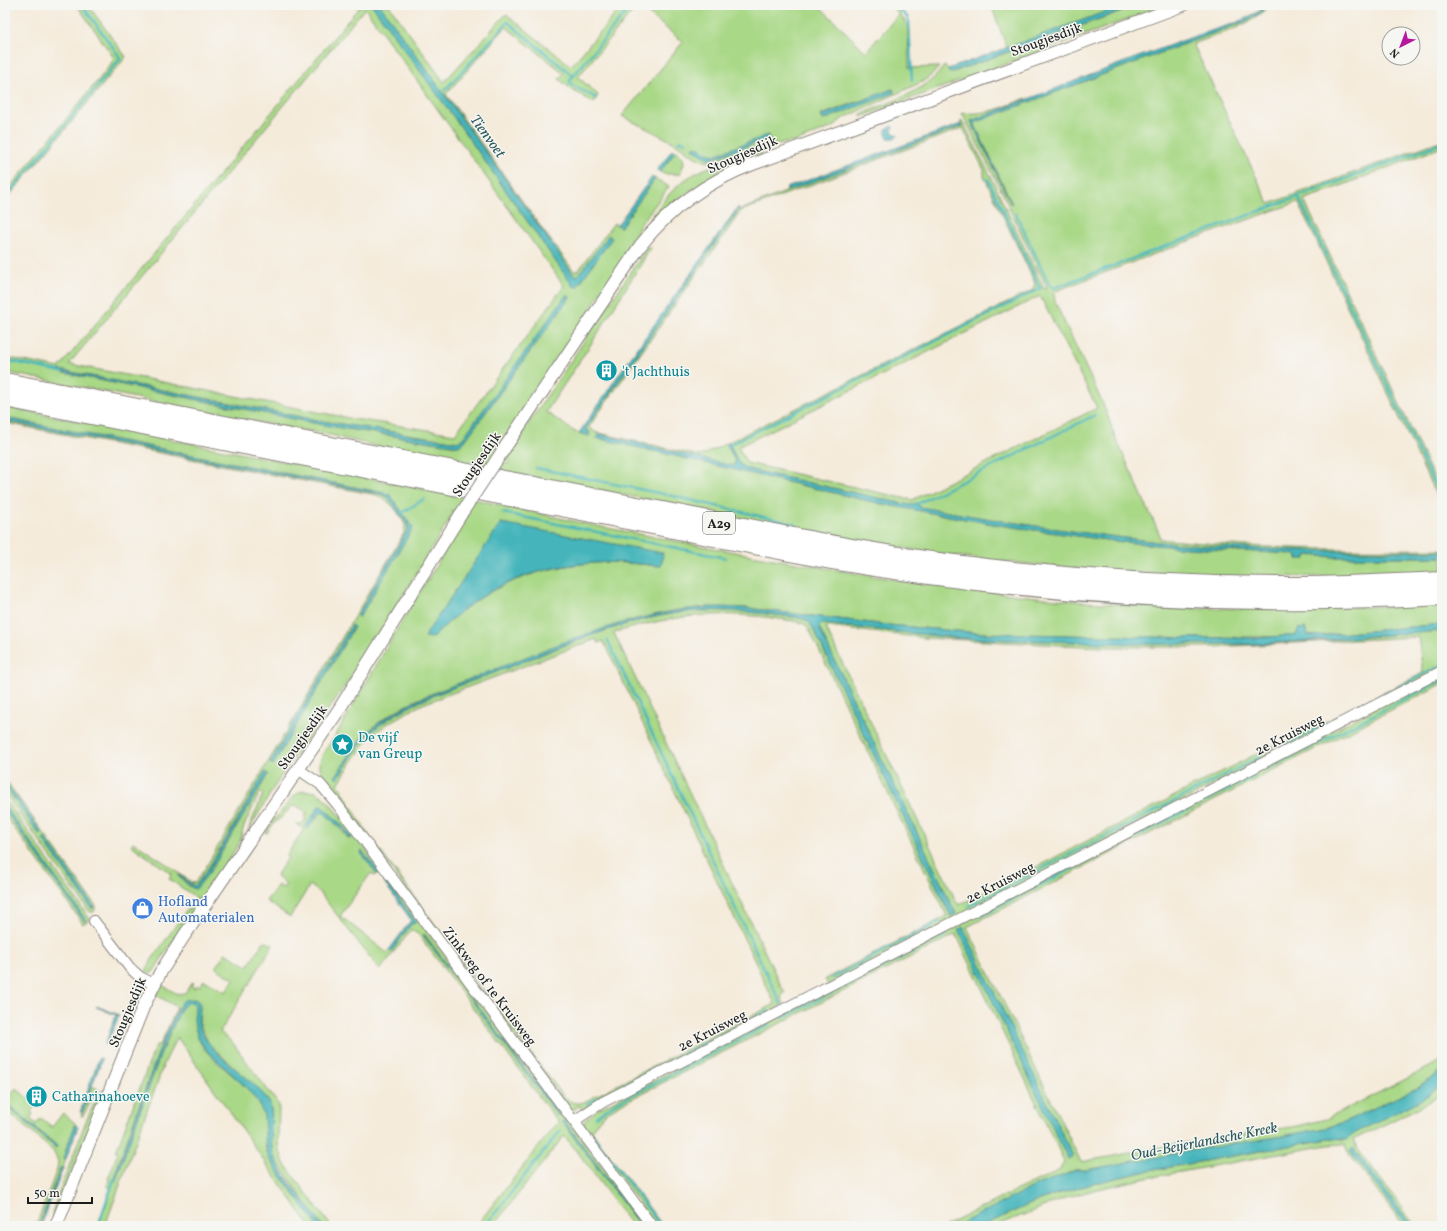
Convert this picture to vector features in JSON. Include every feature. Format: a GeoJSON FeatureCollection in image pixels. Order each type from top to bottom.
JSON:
{"type":"FeatureCollection","features":[{"type":"Feature","properties":{"kind":"highway","name":"A29"},"geometry":{"type":"LineString","coordinates":[[5,382],[776,534],[946,563],[1075,577],[1191,584],[1314,586],[1442,581]]}},
{"type":"Feature","properties":{"kind":"highway","name":"A29"},"geometry":{"type":"LineString","coordinates":[[5,398],[825,559],[948,578],[1046,589],[1171,598],[1331,600],[1442,596]]}},
{"type":"Feature","properties":{"kind":"street","name":"Stougjesdijk"},"geometry":{"type":"LineString","coordinates":[[56,1226],[154,984],[175,950],[351,691],[461,514],[500,455],[640,246],[651,233],[672,212],[700,190],[728,174],[1183,5]]}},
{"type":"Feature","properties":{"kind":"street","name":"2e Kruisweg"},"geometry":{"type":"LineString","coordinates":[[574,1121],[603,1102],[1442,672]]}},
{"type":"Feature","properties":{"kind":"street","name":"Zinkweg of 1e Kruisweg"},"geometry":{"type":"LineString","coordinates":[[298,769],[317,782],[337,804],[652,1226]]}},
{"type":"Feature","properties":{"kind":"street"},"geometry":{"type":"LineString","coordinates":[[94,921],[130,968],[140,977],[154,984]]}},
{"type":"Feature","properties":{"kind":"green space"},"geometry":{"type":"Polygon","coordinates":[[[77,5],[88,5],[126,57],[5,201],[5,193],[109,67],[114,58],[77,5]]]}},
{"type":"Feature","properties":{"kind":"green space"},"geometry":{"type":"Polygon","coordinates":[[[361,5],[372,5],[458,123],[573,286],[612,238],[610,236],[578,275],[574,275],[380,5],[389,5],[444,82],[506,14],[571,66],[623,5],[638,5],[578,77],[598,95],[594,103],[572,90],[559,79],[564,73],[506,27],[446,94],[574,271],[578,271],[614,223],[620,227],[655,178],[669,187],[642,222],[625,257],[489,460],[508,464],[510,456],[508,454],[647,248],[651,248],[591,344],[546,412],[575,432],[589,435],[586,428],[739,209],[740,210],[962,126],[960,121],[962,120],[992,179],[1044,289],[1047,288],[1000,188],[962,113],[988,112],[1026,98],[1027,99],[971,121],[1011,204],[975,125],[976,122],[1246,21],[1259,14],[1268,5],[1271,5],[1254,19],[1245,24],[1193,44],[1269,204],[1442,140],[1442,147],[1304,200],[1442,495],[1442,508],[1298,202],[1205,235],[1054,292],[1055,302],[1104,406],[1116,439],[1159,533],[1160,539],[1265,547],[1442,549],[1442,551],[1264,549],[1193,545],[1098,535],[919,507],[917,503],[909,505],[747,469],[738,461],[729,443],[727,445],[735,461],[733,466],[598,434],[597,438],[882,504],[999,525],[1114,541],[1188,548],[1293,554],[1305,559],[1306,556],[1310,555],[1334,557],[1442,557],[1442,572],[1327,576],[1211,576],[1096,570],[1038,565],[914,550],[881,545],[384,448],[322,433],[278,426],[5,372],[5,357],[59,368],[361,5]],[[365,8],[69,364],[354,419],[455,434],[564,286],[365,8]],[[963,128],[741,211],[589,427],[595,432],[701,456],[1033,290],[1035,283],[984,176],[984,170],[963,128]],[[567,295],[463,438],[458,442],[322,421],[60,370],[59,372],[329,426],[457,446],[464,442],[570,297],[567,295]],[[1040,296],[738,447],[747,463],[912,500],[1097,408],[1040,296]]]}},
{"type":"Feature","properties":{"kind":"green space"},"geometry":{"type":"Polygon","coordinates":[[[638,5],[818,5],[866,52],[899,14],[908,27],[909,68],[939,67],[932,75],[922,82],[842,119],[833,127],[795,142],[776,144],[707,162],[695,157],[675,143],[622,116],[683,42],[638,5]],[[893,89],[821,115],[823,119],[894,92],[893,89]],[[769,138],[714,155],[711,155],[695,146],[694,149],[708,158],[714,158],[769,138]]]}},
{"type":"Feature","properties":{"kind":"green space"},"geometry":{"type":"Polygon","coordinates":[[[889,5],[904,5],[906,7],[899,14],[889,5]]]}},
{"type":"Feature","properties":{"kind":"green space"},"geometry":{"type":"Polygon","coordinates":[[[991,5],[1124,5],[1007,48],[991,5]]]}},
{"type":"Feature","properties":{"kind":"green space"},"geometry":{"type":"Polygon","coordinates":[[[1138,5],[1167,5],[861,117],[861,115],[917,90],[936,75],[944,66],[950,73],[1138,5]]]}},
{"type":"Feature","properties":{"kind":"green space"},"geometry":{"type":"Polygon","coordinates":[[[676,150],[683,157],[684,163],[680,174],[664,174],[660,172],[676,150]]]}},
{"type":"Feature","properties":{"kind":"green space"},"geometry":{"type":"Polygon","coordinates":[[[763,152],[716,174],[705,181],[664,212],[646,229],[645,228],[668,195],[683,181],[700,171],[715,165],[763,152]]]}},
{"type":"Feature","properties":{"kind":"green space"},"geometry":{"type":"Polygon","coordinates":[[[5,407],[478,500],[591,525],[865,575],[953,588],[1084,602],[1178,608],[1294,609],[1442,605],[1442,624],[1316,636],[1308,635],[1305,628],[1299,629],[1297,634],[1294,636],[1196,638],[979,633],[888,625],[746,608],[707,607],[677,610],[632,620],[552,648],[414,701],[386,717],[362,738],[351,754],[338,778],[355,752],[370,733],[390,718],[406,709],[438,694],[616,627],[663,616],[700,611],[729,611],[800,618],[808,621],[813,628],[951,916],[956,914],[821,632],[819,627],[821,624],[957,638],[1136,644],[1254,644],[1315,641],[1442,631],[1442,669],[1272,755],[1270,753],[1267,757],[828,985],[825,979],[947,916],[810,631],[806,625],[799,622],[774,618],[706,615],[662,621],[614,633],[785,993],[781,996],[784,1004],[582,1110],[580,1106],[576,1107],[575,1110],[570,1109],[331,788],[324,778],[320,768],[322,756],[333,739],[342,748],[345,744],[334,738],[401,623],[468,514],[451,511],[454,512],[362,662],[285,770],[248,830],[263,794],[260,792],[244,826],[239,844],[201,901],[169,879],[172,874],[131,845],[133,842],[191,882],[195,883],[404,533],[405,525],[393,507],[381,497],[376,495],[5,423],[5,421],[380,494],[387,497],[407,524],[408,529],[357,616],[413,528],[391,496],[388,494],[5,418],[5,407]],[[501,523],[433,638],[467,607],[506,584],[526,576],[570,565],[602,562],[661,566],[501,523]],[[352,625],[270,763],[272,765],[354,627],[352,625]],[[826,627],[958,905],[1015,878],[1268,748],[1288,741],[1423,673],[1418,637],[1216,647],[1102,647],[925,638],[826,627]],[[596,639],[423,704],[387,724],[368,740],[338,784],[369,836],[561,1093],[571,1102],[584,1102],[775,1004],[603,641],[598,643],[596,639]],[[265,772],[208,869],[194,886],[179,875],[178,876],[190,887],[196,889],[213,867],[268,774],[265,772]]]}},
{"type":"Feature","properties":{"kind":"green space"},"geometry":{"type":"Polygon","coordinates":[[[1442,673],[1442,684],[967,927],[1081,1162],[1179,1144],[1298,1126],[1326,1119],[1442,1060],[1442,1071],[1415,1089],[1344,1122],[1322,1129],[1086,1170],[1075,1170],[1039,1184],[956,1226],[945,1226],[1060,1170],[1064,1161],[956,934],[619,1105],[600,1119],[592,1132],[663,1226],[656,1226],[584,1128],[584,1121],[598,1109],[1256,771],[1258,773],[1260,769],[1442,673]]]}},
{"type":"Feature","properties":{"kind":"green space"},"geometry":{"type":"Polygon","coordinates":[[[5,779],[96,906],[94,912],[90,912],[86,907],[5,793],[5,779]]]}},
{"type":"Feature","properties":{"kind":"green space"},"geometry":{"type":"Polygon","coordinates":[[[303,791],[316,792],[324,797],[350,828],[381,870],[378,873],[362,852],[361,853],[377,874],[374,876],[371,873],[340,916],[387,953],[389,950],[391,952],[412,923],[416,922],[385,879],[388,879],[647,1226],[642,1226],[563,1121],[640,1226],[632,1226],[577,1151],[564,1136],[493,1226],[476,1226],[558,1122],[418,934],[411,930],[380,970],[319,892],[310,885],[290,917],[266,901],[278,885],[283,888],[286,884],[276,876],[288,858],[286,856],[304,829],[296,824],[301,824],[305,821],[306,813],[296,806],[292,806],[275,822],[267,833],[265,833],[271,822],[295,795],[303,791]],[[320,805],[305,827],[308,829],[322,811],[325,812],[349,839],[351,838],[320,805]],[[424,934],[423,935],[558,1116],[559,1115],[424,934]]]}},
{"type":"Feature","properties":{"kind":"green space"},"geometry":{"type":"Polygon","coordinates":[[[5,799],[90,919],[83,924],[5,815],[5,799]]]}},
{"type":"Feature","properties":{"kind":"green space"},"geometry":{"type":"Polygon","coordinates":[[[196,899],[200,902],[153,972],[149,974],[146,971],[151,961],[187,909],[189,910],[196,899]]]}},
{"type":"Feature","properties":{"kind":"green space"},"geometry":{"type":"Polygon","coordinates":[[[264,941],[273,945],[220,1032],[232,1042],[279,1105],[278,1146],[284,1163],[331,1226],[322,1226],[274,1157],[271,1145],[270,1103],[209,1044],[199,1023],[200,1007],[198,1000],[181,1003],[178,1008],[160,1048],[116,1170],[115,1181],[162,1050],[181,1009],[187,1003],[192,1002],[195,1005],[194,1013],[198,1038],[211,1057],[240,1082],[257,1100],[265,1116],[265,1143],[267,1153],[279,1173],[318,1226],[310,1226],[177,1037],[164,1064],[105,1226],[98,1226],[112,1188],[107,1186],[108,1179],[118,1152],[116,1151],[156,1045],[160,1045],[177,1007],[156,995],[162,985],[177,994],[185,993],[192,982],[194,983],[192,987],[195,988],[197,985],[200,986],[204,980],[226,992],[234,979],[216,968],[225,953],[248,966],[264,941]]]}},
{"type":"Feature","properties":{"kind":"green space"},"geometry":{"type":"Polygon","coordinates":[[[92,1086],[98,1089],[83,1116],[81,1116],[92,1086]]]}},
{"type":"Feature","properties":{"kind":"green space"},"geometry":{"type":"Polygon","coordinates":[[[1442,1086],[1442,1094],[1353,1140],[1357,1148],[1416,1226],[1412,1226],[1351,1151],[1407,1226],[1403,1226],[1349,1154],[1344,1144],[1328,1145],[1142,1179],[1065,1198],[996,1226],[982,1226],[1053,1195],[1103,1181],[1143,1172],[1328,1139],[1344,1140],[1427,1096],[1442,1086]]]}},
{"type":"Feature","properties":{"kind":"green space"},"geometry":{"type":"Polygon","coordinates":[[[16,1088],[36,1106],[31,1111],[33,1114],[30,1118],[36,1124],[41,1118],[52,1127],[63,1113],[76,1124],[63,1158],[66,1159],[63,1168],[61,1167],[39,1226],[36,1226],[57,1169],[58,1161],[53,1151],[5,1109],[5,1104],[56,1148],[57,1146],[5,1102],[5,1098],[7,1098],[16,1088]]]}},
{"type":"Feature","properties":{"kind":"green space"},"geometry":{"type":"Polygon","coordinates":[[[103,1089],[53,1218],[54,1206],[86,1121],[103,1089]]]}},
{"type":"Feature","properties":{"kind":"water"},"geometry":{"type":"Polygon","coordinates":[[[372,5],[380,5],[574,275],[578,275],[609,235],[612,238],[577,287],[573,286],[458,123],[372,5]]]}},
{"type":"Feature","properties":{"kind":"water"},"geometry":{"type":"Polygon","coordinates":[[[1124,5],[1138,5],[950,73],[948,69],[1124,5]]]}},
{"type":"Feature","properties":{"kind":"water"},"geometry":{"type":"Polygon","coordinates":[[[1265,5],[1268,5],[1259,14],[1246,21],[976,122],[975,125],[1011,204],[971,121],[1122,63],[1238,22],[1258,12],[1265,5]]]}},
{"type":"Feature","properties":{"kind":"water"},"geometry":{"type":"Polygon","coordinates":[[[893,89],[894,93],[823,120],[821,116],[893,89]]]}},
{"type":"Feature","properties":{"kind":"water"},"geometry":{"type":"Polygon","coordinates":[[[961,124],[962,126],[787,191],[786,188],[961,124]]]}},
{"type":"Feature","properties":{"kind":"water"},"geometry":{"type":"Polygon","coordinates":[[[892,126],[892,132],[898,135],[896,138],[888,138],[886,135],[886,129],[892,126]]]}},
{"type":"Feature","properties":{"kind":"water"},"geometry":{"type":"Polygon","coordinates":[[[768,135],[769,138],[714,158],[708,158],[693,149],[695,146],[714,155],[768,135]]]}},
{"type":"Feature","properties":{"kind":"water"},"geometry":{"type":"Polygon","coordinates":[[[672,150],[675,152],[660,172],[657,170],[672,150]]]}},
{"type":"Feature","properties":{"kind":"water"},"geometry":{"type":"Polygon","coordinates":[[[652,177],[655,179],[620,228],[617,225],[652,177]]]}},
{"type":"Feature","properties":{"kind":"water"},"geometry":{"type":"Polygon","coordinates":[[[738,207],[739,209],[586,428],[587,431],[590,432],[589,436],[579,433],[617,377],[738,207]]]}},
{"type":"Feature","properties":{"kind":"water"},"geometry":{"type":"Polygon","coordinates":[[[567,294],[570,297],[464,442],[459,446],[329,426],[59,372],[59,370],[322,421],[458,442],[463,438],[567,294]]]}},
{"type":"Feature","properties":{"kind":"water"},"geometry":{"type":"Polygon","coordinates":[[[5,418],[385,493],[391,496],[413,528],[359,618],[357,616],[408,529],[407,524],[386,496],[5,421],[5,418]]]}},
{"type":"Feature","properties":{"kind":"water"},"geometry":{"type":"Polygon","coordinates":[[[598,434],[733,466],[735,461],[727,445],[729,443],[738,461],[747,469],[909,505],[917,503],[920,507],[1039,526],[1159,542],[1194,545],[1300,550],[1442,551],[1442,557],[1334,557],[1310,555],[1306,556],[1306,559],[1297,559],[1296,555],[1293,554],[1188,548],[1114,541],[999,525],[882,504],[597,438],[598,434]]]}},
{"type":"Feature","properties":{"kind":"water"},"geometry":{"type":"Polygon","coordinates":[[[501,523],[663,553],[661,566],[602,562],[548,569],[506,584],[486,594],[450,621],[433,638],[424,637],[501,523]]]}},
{"type":"Feature","properties":{"kind":"water"},"geometry":{"type":"Polygon","coordinates":[[[719,607],[746,608],[888,625],[979,633],[1259,638],[1296,635],[1298,629],[1305,628],[1308,635],[1316,636],[1442,624],[1442,631],[1254,644],[1136,644],[957,638],[821,624],[819,627],[821,632],[956,914],[951,916],[813,628],[808,621],[800,618],[729,611],[686,612],[638,621],[567,644],[435,695],[390,718],[364,739],[337,779],[335,777],[357,744],[368,732],[400,709],[428,695],[601,629],[659,614],[689,609],[719,607]]]}},
{"type":"Feature","properties":{"kind":"water"},"geometry":{"type":"Polygon","coordinates":[[[352,625],[354,627],[273,765],[270,763],[352,625]]]}},
{"type":"Feature","properties":{"kind":"water"},"geometry":{"type":"Polygon","coordinates":[[[265,772],[268,774],[211,870],[197,888],[194,889],[178,876],[179,875],[194,886],[200,880],[219,852],[265,772]]]}},
{"type":"Feature","properties":{"kind":"water"},"geometry":{"type":"Polygon","coordinates":[[[5,782],[42,833],[39,834],[5,786],[5,782]]]}},
{"type":"Feature","properties":{"kind":"water"},"geometry":{"type":"Polygon","coordinates":[[[320,805],[339,822],[352,837],[349,839],[344,831],[323,812],[319,813],[307,829],[305,827],[320,805]]]}},
{"type":"Feature","properties":{"kind":"water"},"geometry":{"type":"Polygon","coordinates":[[[5,806],[86,920],[84,921],[5,810],[5,806]]]}},
{"type":"Feature","properties":{"kind":"water"},"geometry":{"type":"Polygon","coordinates":[[[45,838],[94,907],[92,909],[43,840],[45,838]]]}},
{"type":"Feature","properties":{"kind":"water"},"geometry":{"type":"Polygon","coordinates":[[[362,851],[379,872],[377,874],[361,853],[362,851]]]}},
{"type":"Feature","properties":{"kind":"water"},"geometry":{"type":"Polygon","coordinates":[[[385,879],[416,922],[414,924],[412,923],[391,952],[389,950],[411,920],[383,881],[385,879]]]}},
{"type":"Feature","properties":{"kind":"water"},"geometry":{"type":"Polygon","coordinates":[[[963,927],[1073,1156],[1068,1159],[958,929],[963,927]]]}},
{"type":"Feature","properties":{"kind":"water"},"geometry":{"type":"Polygon","coordinates":[[[424,934],[560,1115],[558,1116],[423,935],[424,934]]]}},
{"type":"Feature","properties":{"kind":"water"},"geometry":{"type":"Polygon","coordinates":[[[194,999],[200,1006],[199,1020],[202,1033],[214,1050],[256,1086],[269,1102],[271,1107],[272,1150],[274,1156],[290,1183],[322,1226],[318,1226],[269,1158],[266,1147],[264,1116],[259,1104],[248,1089],[208,1052],[198,1038],[194,1022],[195,1005],[192,1002],[187,1003],[181,1009],[162,1050],[115,1182],[113,1181],[160,1048],[181,1003],[184,1000],[194,999]]]}},
{"type":"Feature","properties":{"kind":"water"},"geometry":{"type":"Polygon","coordinates":[[[97,1006],[119,1015],[107,1045],[105,1044],[116,1015],[96,1007],[97,1006]]]}},
{"type":"Feature","properties":{"kind":"water"},"geometry":{"type":"Polygon","coordinates":[[[99,1058],[102,1059],[82,1113],[80,1112],[99,1058]]]}},
{"type":"Feature","properties":{"kind":"water"},"geometry":{"type":"Polygon","coordinates":[[[1442,1071],[1442,1086],[1417,1102],[1357,1132],[1346,1140],[1328,1139],[1143,1172],[1053,1195],[982,1226],[956,1226],[1039,1184],[1075,1170],[1086,1170],[1330,1127],[1415,1089],[1442,1071]]]}},
{"type":"Feature","properties":{"kind":"water"},"geometry":{"type":"Polygon","coordinates":[[[5,1102],[57,1146],[56,1148],[5,1104],[5,1102]]]}},
{"type":"Feature","properties":{"kind":"water"},"geometry":{"type":"Polygon","coordinates":[[[564,1120],[642,1226],[640,1226],[562,1121],[564,1120]]]}},
{"type":"Feature","properties":{"kind":"water"},"geometry":{"type":"Polygon","coordinates":[[[75,1125],[78,1127],[66,1159],[63,1158],[75,1125]]]}},
{"type":"Feature","properties":{"kind":"water"},"geometry":{"type":"Polygon","coordinates":[[[1353,1148],[1412,1226],[1407,1226],[1350,1151],[1353,1148]]]}},
{"type":"Feature","properties":{"kind":"water"},"geometry":{"type":"Polygon","coordinates":[[[61,1167],[63,1168],[41,1226],[39,1226],[61,1167]]]}},
{"type":"Feature","properties":{"kind":"waterway"},"geometry":{"type":"LineString","coordinates":[[5,198],[120,59],[82,5]]}},
{"type":"Feature","properties":{"kind":"waterway"},"geometry":{"type":"LineString","coordinates":[[596,98],[572,85],[570,80],[632,5]]}},
{"type":"Feature","properties":{"kind":"waterway"},"geometry":{"type":"LineString","coordinates":[[895,5],[907,17],[909,22],[912,80]]}},
{"type":"Feature","properties":{"kind":"waterway"},"geometry":{"type":"LineString","coordinates":[[445,90],[508,22],[573,76]]}},
{"type":"Feature","properties":{"kind":"waterway"},"geometry":{"type":"LineString","coordinates":[[679,142],[680,140],[686,143]]}},
{"type":"Feature","properties":{"kind":"waterway"},"geometry":{"type":"LineString","coordinates":[[1016,214],[1049,284],[1054,288],[1442,143]]}},
{"type":"Feature","properties":{"kind":"waterway"},"geometry":{"type":"LineString","coordinates":[[988,179],[1040,288]]}},
{"type":"Feature","properties":{"kind":"waterway"},"geometry":{"type":"LineString","coordinates":[[1299,198],[1442,501]]}},
{"type":"Feature","properties":{"kind":"waterway"},"geometry":{"type":"LineString","coordinates":[[729,446],[1041,288]]}},
{"type":"Feature","properties":{"kind":"waterway"},"geometry":{"type":"LineString","coordinates":[[5,360],[62,372]]}},
{"type":"Feature","properties":{"kind":"waterway"},"geometry":{"type":"LineString","coordinates":[[915,505],[1095,415]]}},
{"type":"Feature","properties":{"kind":"waterway"},"geometry":{"type":"LineString","coordinates":[[536,468],[673,496],[794,524]]}},
{"type":"Feature","properties":{"kind":"waterway"},"geometry":{"type":"LineString","coordinates":[[402,513],[424,499]]}},
{"type":"Feature","properties":{"kind":"waterway"},"geometry":{"type":"LineString","coordinates":[[503,513],[726,558]]}},
{"type":"Feature","properties":{"kind":"waterway"},"geometry":{"type":"LineString","coordinates":[[608,641],[781,1004]]}},
{"type":"Feature","properties":{"kind":"waterway"},"geometry":{"type":"LineString","coordinates":[[1275,750],[1442,665]]}},
{"type":"Feature","properties":{"kind":"waterway"},"geometry":{"type":"LineString","coordinates":[[1265,770],[1442,680]]}},
{"type":"Feature","properties":{"kind":"waterway"},"geometry":{"type":"LineString","coordinates":[[969,906],[1262,756]]}},
{"type":"Feature","properties":{"kind":"waterway"},"geometry":{"type":"LineString","coordinates":[[979,916],[1254,776]]}},
{"type":"Feature","properties":{"kind":"waterway"},"geometry":{"type":"LineString","coordinates":[[832,978],[939,922]]}},
{"type":"Feature","properties":{"kind":"waterway"},"geometry":{"type":"LineString","coordinates":[[782,1018],[947,934]]}},
{"type":"Feature","properties":{"kind":"waterway"},"geometry":{"type":"LineString","coordinates":[[587,1104],[768,1011]]}},
{"type":"Feature","properties":{"kind":"waterway"},"geometry":{"type":"LineString","coordinates":[[596,1117],[614,1104],[770,1024]]}},
{"type":"Feature","properties":{"kind":"waterway"},"geometry":{"type":"LineString","coordinates":[[485,1226],[560,1131]]}},
{"type":"Feature","properties":{"kind":"waterway"},"geometry":{"type":"LineString","coordinates":[[593,1135],[661,1226]]}},
{"type":"Feature","properties":{"kind":"waterway"},"geometry":{"type":"LineString","coordinates":[[98,1226],[114,1179]]}},
{"type":"Feature","properties":{"kind":"place","name":"'t Jachthuis"},"geometry":{"type":"Point","coordinates":[606,371]}},
{"type":"Feature","properties":{"kind":"place","name":"De vijf van Greup"},"geometry":{"type":"Point","coordinates":[342,745]}},
{"type":"Feature","properties":{"kind":"place","name":"Hofland Automaterialen"},"geometry":{"type":"Point","coordinates":[143,909]}},
{"type":"Feature","properties":{"kind":"place","name":"Catharinahoeve"},"geometry":{"type":"Point","coordinates":[36,1096]}},
{"type":"Feature","properties":{"kind":"water label","name":"Tienvoet"},"geometry":{"type":"Point","coordinates":[488,136]}},
{"type":"Feature","properties":{"kind":"water label","name":"Oud-Beijerlandsche Kreek"},"geometry":{"type":"Point","coordinates":[1204,1141]}}]}
